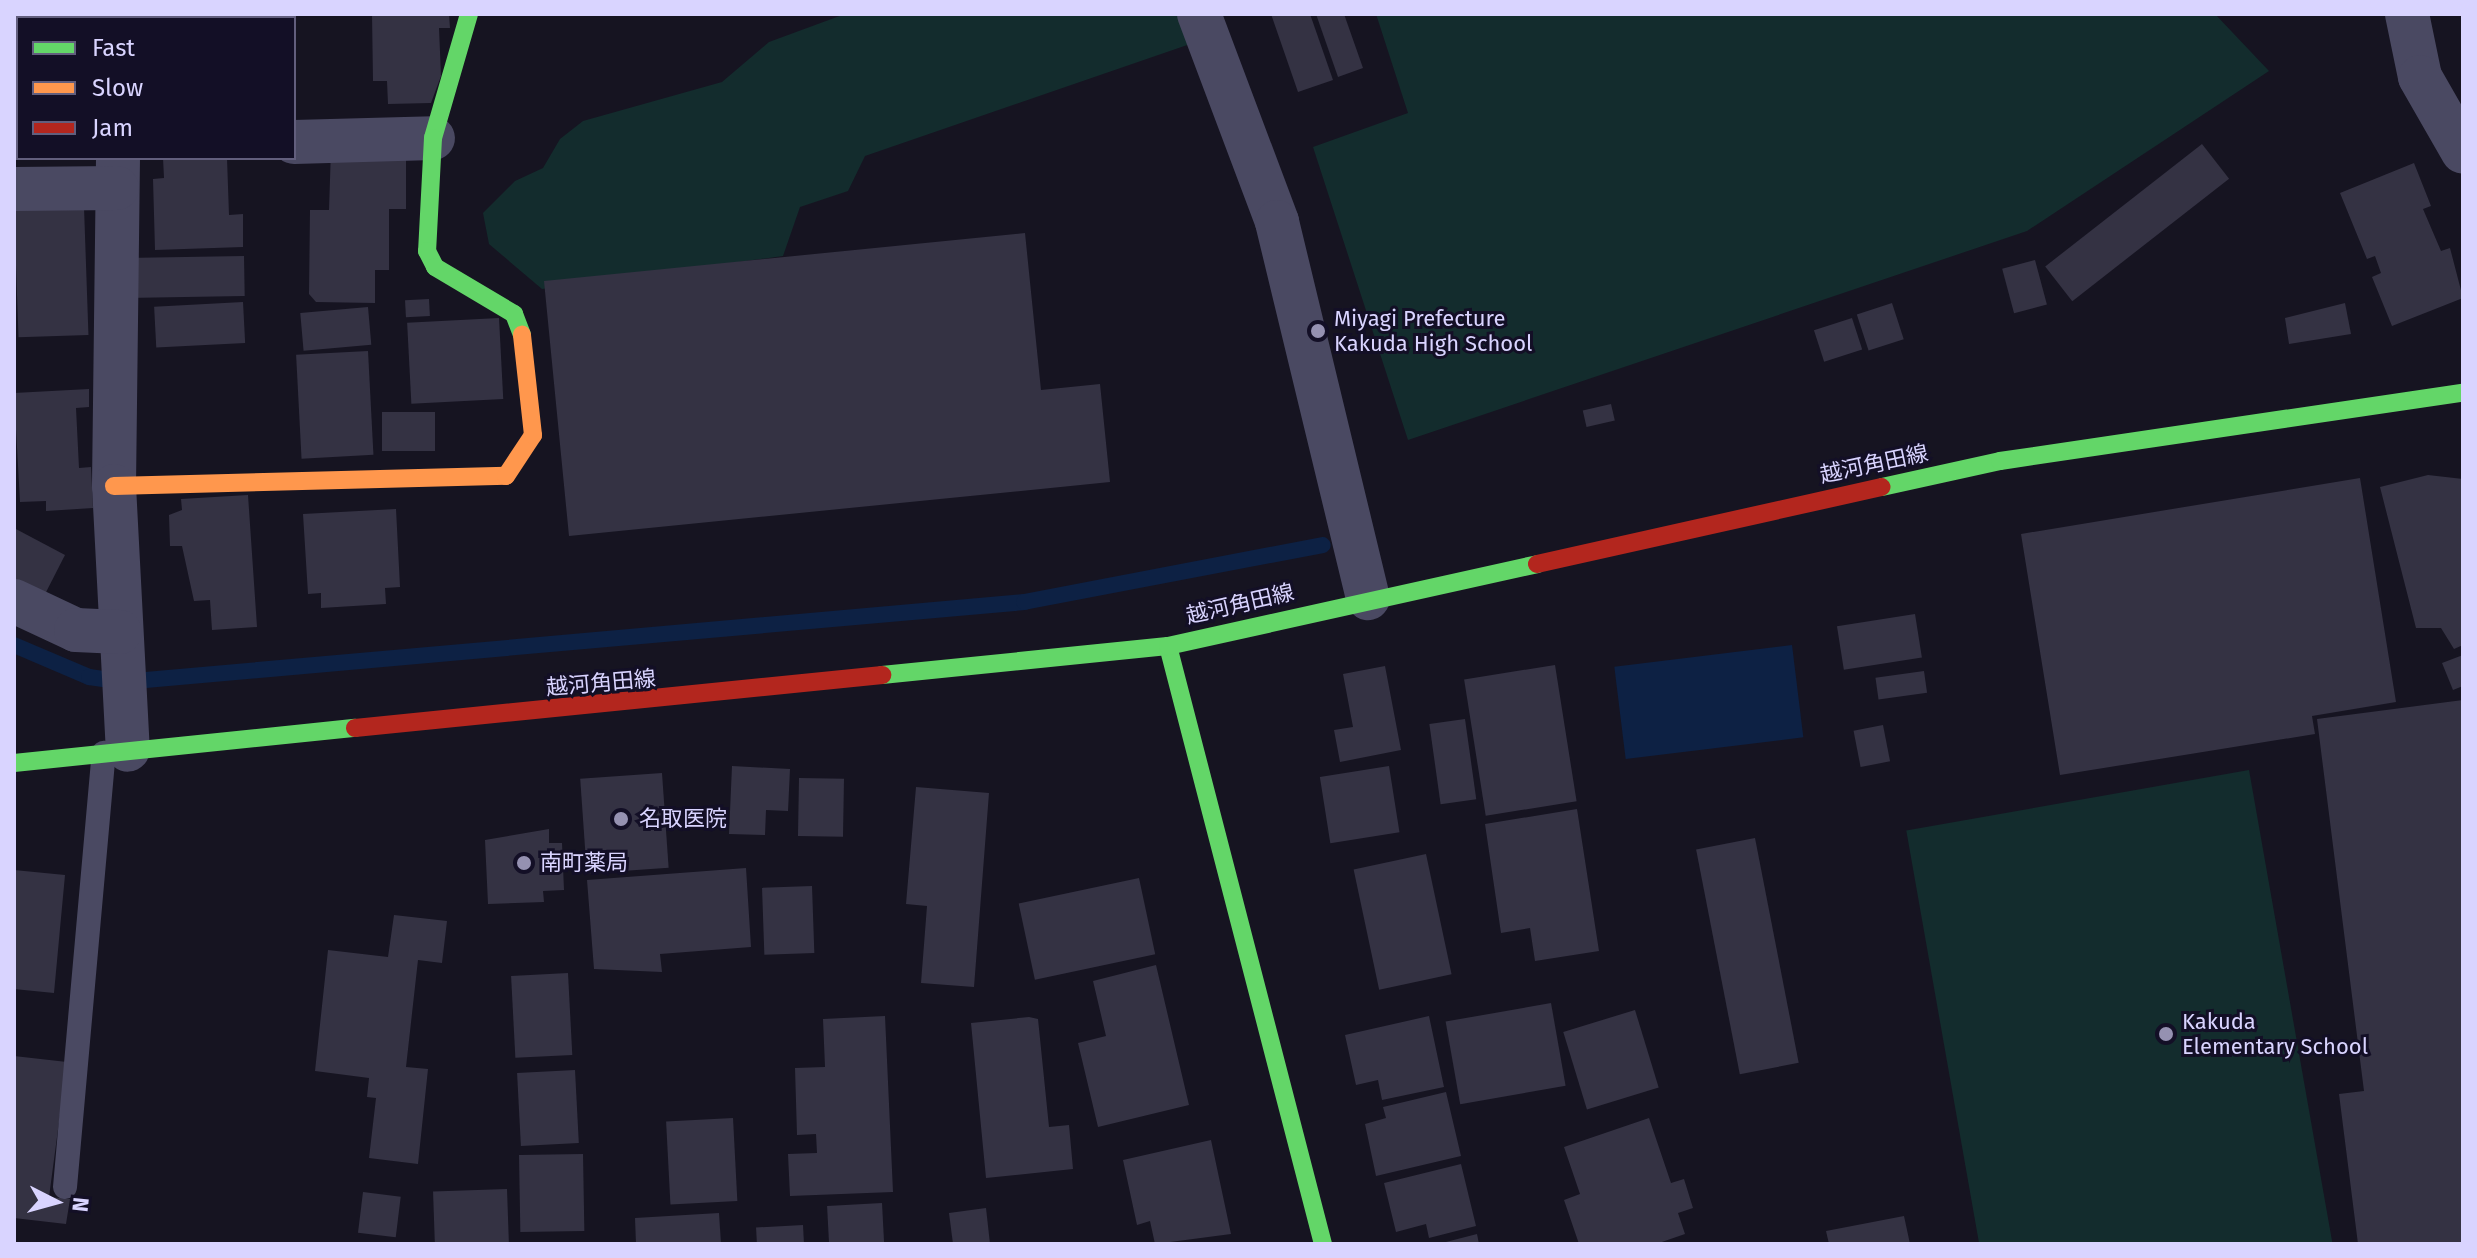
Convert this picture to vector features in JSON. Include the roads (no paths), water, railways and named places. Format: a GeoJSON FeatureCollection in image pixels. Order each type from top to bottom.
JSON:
{"type":"FeatureCollection","features":[{"type":"Feature","properties":{"kind":"main road"},"geometry":{"type":"LineString","coordinates":[[114,486],[506,476],[533,435],[528,351],[514,314],[429,261],[433,138],[469,14]]}},
{"type":"Feature","properties":{"kind":"main road","name":"越河角田線"},"geometry":{"type":"LineString","coordinates":[[14,763],[1168,646],[1368,598],[2000,461],[2463,393]]}},
{"type":"Feature","properties":{"kind":"main road"},"geometry":{"type":"LineString","coordinates":[[1168,646],[1323,1244]]}},
{"type":"Feature","properties":{"kind":"street"},"geometry":{"type":"LineString","coordinates":[[1199,14],[1277,222],[1368,598]]}},
{"type":"Feature","properties":{"kind":"street"},"geometry":{"type":"LineString","coordinates":[[2407,14],[2420,77],[2463,152]]}},
{"type":"Feature","properties":{"kind":"street"},"geometry":{"type":"LineString","coordinates":[[296,142],[433,138]]}},
{"type":"Feature","properties":{"kind":"street"},"geometry":{"type":"LineString","coordinates":[[14,189],[118,173],[114,486],[120,632],[116,752]]}},
{"type":"Feature","properties":{"kind":"street"},"geometry":{"type":"LineString","coordinates":[[14,601],[76,630],[120,632]]}},
{"type":"Feature","properties":{"kind":"lane"},"geometry":{"type":"LineString","coordinates":[[65,1187],[116,752]]}},
{"type":"Feature","properties":{"kind":"water"},"geometry":{"type":"Polygon","coordinates":[[[1792,645],[1803,737],[1626,759],[1614,667],[1792,645]]]}},
{"type":"Feature","properties":{"kind":"waterway"},"geometry":{"type":"LineString","coordinates":[[14,645],[89,677],[123,682],[1024,602],[1323,545]]}},
{"type":"Feature","properties":{"kind":"place","name":"Miyagi Prefecture Kakuda High School"},"geometry":{"type":"Point","coordinates":[1318,331]}},
{"type":"Feature","properties":{"kind":"place","name":"名取医院"},"geometry":{"type":"Point","coordinates":[621,819]}},
{"type":"Feature","properties":{"kind":"place","name":"南町薬局"},"geometry":{"type":"Point","coordinates":[524,863]}},
{"type":"Feature","properties":{"kind":"place","name":"Kakuda Elementary School"},"geometry":{"type":"Point","coordinates":[2166,1034]}}]}
